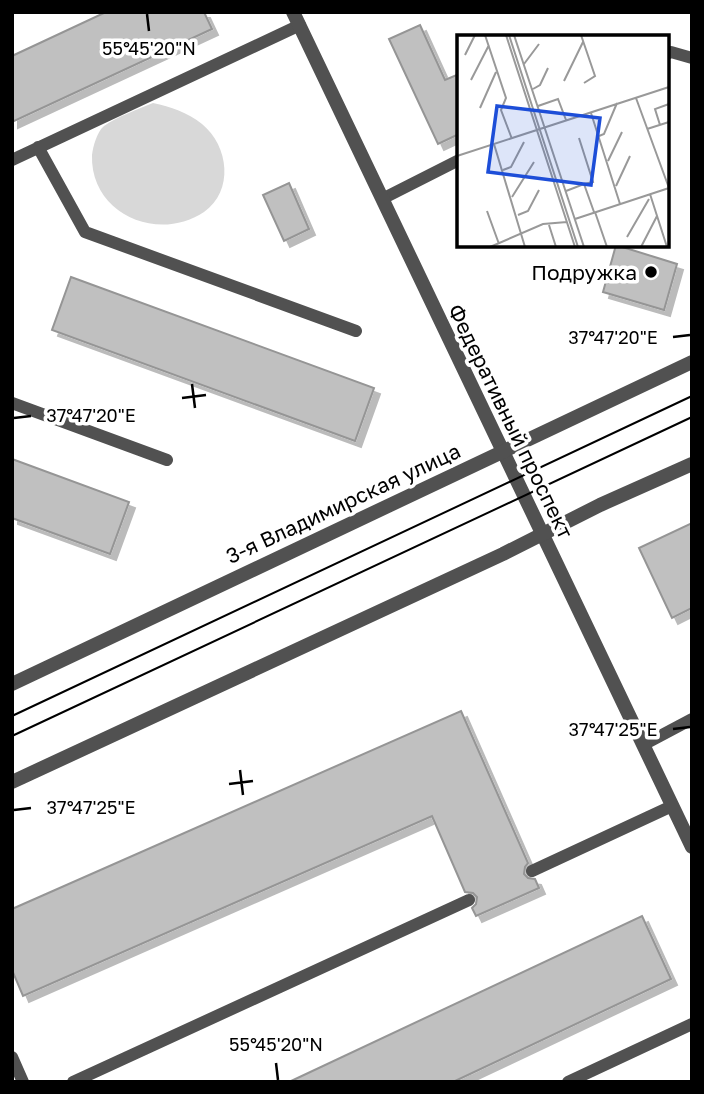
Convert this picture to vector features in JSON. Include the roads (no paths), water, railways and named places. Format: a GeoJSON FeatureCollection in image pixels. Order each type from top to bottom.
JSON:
{"type":"FeatureCollection","features":[{"type":"Feature","properties":{"kind":"street","name":"Федеративный проспект"},"geometry":{"type":"LineString","coordinates":[[296,19],[692,847]]}},
{"type":"Feature","properties":{"kind":"street","name":"3-я Владимирская улица"},"geometry":{"type":"LineString","coordinates":[[12,684],[692,362]]}},
{"type":"Feature","properties":{"kind":"street"},"geometry":{"type":"LineString","coordinates":[[12,782],[692,464]]}},
{"type":"Feature","properties":{"kind":"lane"},"geometry":{"type":"LineString","coordinates":[[12,160],[296,19]]}},
{"type":"Feature","properties":{"kind":"lane"},"geometry":{"type":"LineString","coordinates":[[669,53],[692,58]]}},
{"type":"Feature","properties":{"kind":"lane"},"geometry":{"type":"LineString","coordinates":[[38,147],[85,232],[356,331]]}},
{"type":"Feature","properties":{"kind":"lane"},"geometry":{"type":"LineString","coordinates":[[382,199],[457,161]]}},
{"type":"Feature","properties":{"kind":"lane"},"geometry":{"type":"LineString","coordinates":[[12,403],[167,460]]}},
{"type":"Feature","properties":{"kind":"lane"},"geometry":{"type":"LineString","coordinates":[[643,745],[692,719]]}},
{"type":"Feature","properties":{"kind":"lane"},"geometry":{"type":"LineString","coordinates":[[532,871],[672,806]]}},
{"type":"Feature","properties":{"kind":"lane"},"geometry":{"type":"LineString","coordinates":[[73,1082],[468,900]]}},
{"type":"Feature","properties":{"kind":"lane"},"geometry":{"type":"LineString","coordinates":[[568,1082],[692,1024]]}},
{"type":"Feature","properties":{"kind":"lane"},"geometry":{"type":"LineString","coordinates":[[12,1057],[23,1082]]}},
{"type":"Feature","properties":{"kind":"tram line"},"geometry":{"type":"LineString","coordinates":[[12,716],[692,396]]}},
{"type":"Feature","properties":{"kind":"tram line"},"geometry":{"type":"LineString","coordinates":[[12,736],[692,417]]}},
{"type":"Feature","properties":{"kind":"place","name":"Подружка"},"geometry":{"type":"Point","coordinates":[651,272]}}]}
